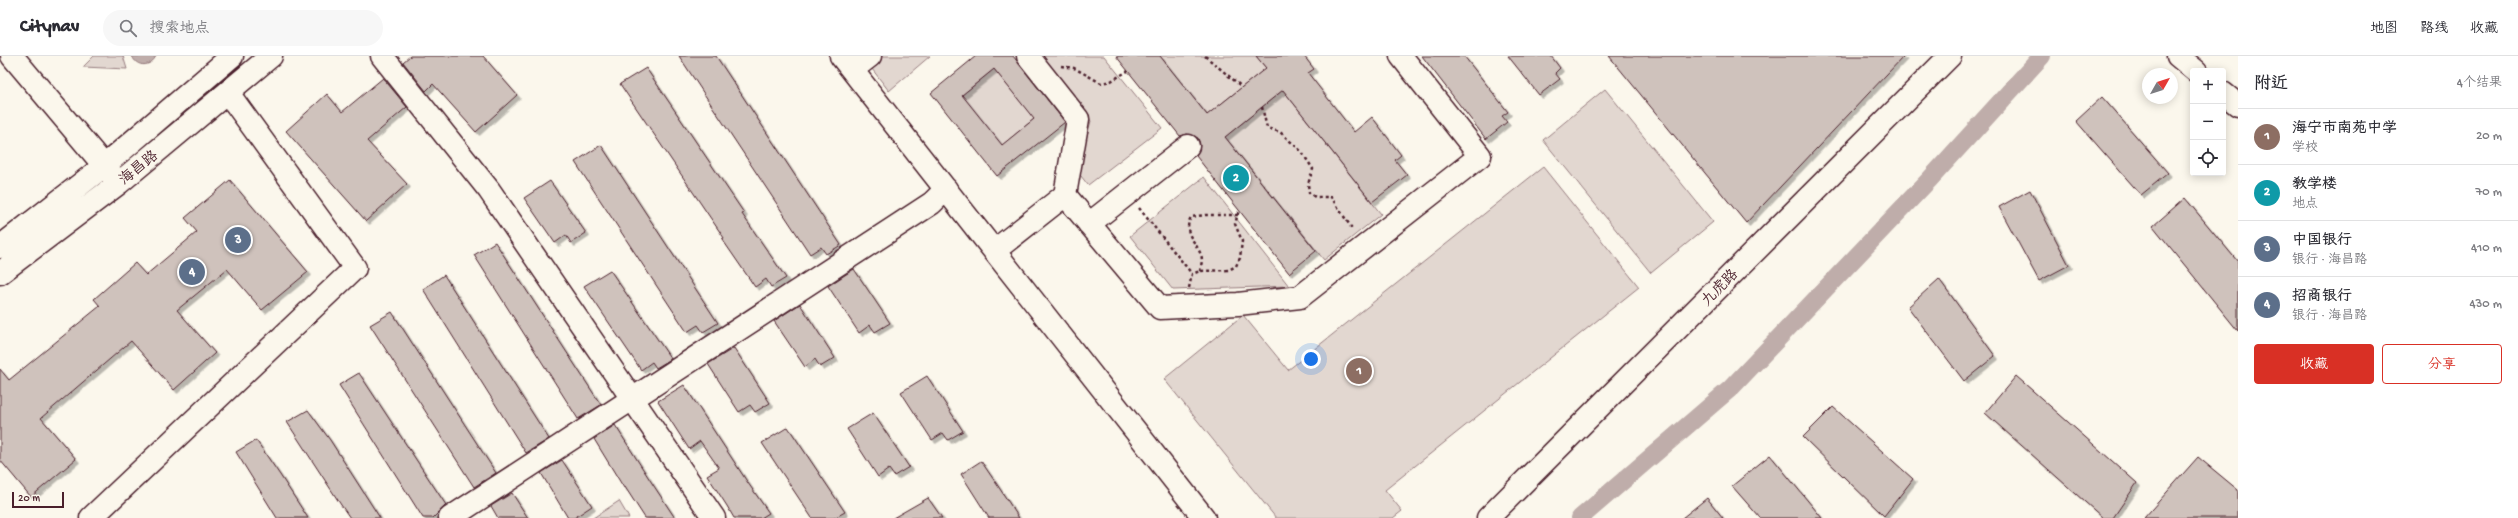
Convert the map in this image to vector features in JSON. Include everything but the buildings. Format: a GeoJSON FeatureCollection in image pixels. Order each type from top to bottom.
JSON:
{"type":"FeatureCollection","features":[{"type":"Feature","properties":{"kind":"street"},"geometry":{"type":"LineString","coordinates":[[12,56],[119,183]]}},
{"type":"Feature","properties":{"kind":"street","name":"海昌路"},"geometry":{"type":"LineString","coordinates":[[0,248],[104,166],[232,56]]}},
{"type":"Feature","properties":{"kind":"street","name":"海昌路"},"geometry":{"type":"LineString","coordinates":[[0,273],[119,183],[271,56]]}},
{"type":"Feature","properties":{"kind":"street"},"geometry":{"type":"LineString","coordinates":[[382,56],[489,190],[714,518]]}},
{"type":"Feature","properties":{"kind":"street"},"geometry":{"type":"LineString","coordinates":[[870,56],[847,63],[1204,518]]}},
{"type":"Feature","properties":{"kind":"street"},"geometry":{"type":"LineString","coordinates":[[994,251],[1065,195],[1078,119],[1028,56]]}},
{"type":"Feature","properties":{"kind":"street"},"geometry":{"type":"LineString","coordinates":[[1065,195],[1160,308],[1238,304],[1300,297],[1363,246],[1480,156],[1401,56]]}},
{"type":"Feature","properties":{"kind":"street","name":"九虎路"},"geometry":{"type":"LineString","coordinates":[[1488,518],[1950,56]]}},
{"type":"Feature","properties":{"kind":"street"},"geometry":{"type":"LineString","coordinates":[[2178,56],[2192,68]]}},
{"type":"Feature","properties":{"kind":"street"},"geometry":{"type":"LineString","coordinates":[[91,518],[354,268],[228,93]]}},
{"type":"Feature","properties":{"kind":"street"},"geometry":{"type":"LineString","coordinates":[[2226,95],[2238,105]]}},
{"type":"Feature","properties":{"kind":"street"},"geometry":{"type":"LineString","coordinates":[[1089,224],[1188,146]]}},
{"type":"Feature","properties":{"kind":"street"},"geometry":{"type":"LineString","coordinates":[[450,518],[932,203],[946,189]]}},
{"type":"Feature","properties":{"kind":"path"},"geometry":{"type":"LineString","coordinates":[[1205,56],[1242,87]]}},
{"type":"Feature","properties":{"kind":"path"},"geometry":{"type":"LineString","coordinates":[[1043,75],[1059,66],[1074,68],[1101,83],[1111,81],[1128,71]]}},
{"type":"Feature","properties":{"kind":"path"},"geometry":{"type":"LineString","coordinates":[[1262,107],[1267,128],[1280,132],[1308,158],[1313,169],[1308,184],[1309,193],[1315,197],[1331,197],[1363,246]]}},
{"type":"Feature","properties":{"kind":"path"},"geometry":{"type":"LineString","coordinates":[[1128,194],[1192,274]]}},
{"type":"Feature","properties":{"kind":"path"},"geometry":{"type":"LineString","coordinates":[[1190,306],[1189,280],[1192,274],[1200,271],[1229,270],[1236,266],[1240,258],[1242,241],[1236,228],[1239,210]]}},
{"type":"Feature","properties":{"kind":"path"},"geometry":{"type":"LineString","coordinates":[[1200,271],[1201,255],[1189,234],[1188,222],[1191,217],[1205,215],[1238,215]]}},
{"type":"Feature","properties":{"kind":"shaded area"},"geometry":{"type":"Polygon","coordinates":[[[94,56],[123,56],[127,69],[83,67],[94,56]]]}},
{"type":"Feature","properties":{"kind":"shaded area"},"geometry":{"type":"Polygon","coordinates":[[[132,56],[156,56],[154,60],[144,65],[137,63],[132,56]]]}},
{"type":"Feature","properties":{"kind":"shaded area"},"geometry":{"type":"Polygon","coordinates":[[[862,56],[930,56],[889,91],[862,56]]]}},
{"type":"Feature","properties":{"kind":"shaded area"},"geometry":{"type":"Polygon","coordinates":[[[1041,56],[1104,56],[1162,128],[1088,185],[1077,171],[1091,121],[1041,56]]]}},
{"type":"Feature","properties":{"kind":"shaded area"},"geometry":{"type":"Polygon","coordinates":[[[1160,56],[1256,56],[1266,68],[1207,115],[1160,56]]]}},
{"type":"Feature","properties":{"kind":"shaded area"},"geometry":{"type":"Polygon","coordinates":[[[994,69],[1035,118],[1001,146],[961,96],[994,69]]]}},
{"type":"Feature","properties":{"kind":"shaded area"},"geometry":{"type":"Polygon","coordinates":[[[1605,89],[1713,222],[1651,273],[1543,140],[1605,89]]]}},
{"type":"Feature","properties":{"kind":"shaded area"},"geometry":{"type":"Polygon","coordinates":[[[1283,90],[1381,214],[1324,260],[1225,137],[1283,90]]]}},
{"type":"Feature","properties":{"kind":"shaded area"},"geometry":{"type":"Polygon","coordinates":[[[1543,167],[1639,287],[1385,490],[1402,511],[1393,518],[1276,518],[1164,379],[1243,315],[1288,370],[1543,167]]]}},
{"type":"Feature","properties":{"kind":"shaded area"},"geometry":{"type":"Polygon","coordinates":[[[1204,177],[1289,286],[1173,290],[1130,236],[1204,177]]]}},
{"type":"Feature","properties":{"kind":"shaded area"},"geometry":{"type":"Polygon","coordinates":[[[619,501],[629,518],[593,518],[619,501]]]}},
{"type":"Feature","properties":{"kind":"waterway"},"geometry":{"type":"LineString","coordinates":[[1580,518],[1731,388],[1929,180],[2042,56]]}},
{"type":"Feature","properties":{"kind":"place","name":"教学楼"},"geometry":{"type":"Point","coordinates":[1236,178]}},
{"type":"Feature","properties":{"kind":"place","name":"中国银行"},"geometry":{"type":"Point","coordinates":[238,240]}},
{"type":"Feature","properties":{"kind":"place","name":"招商银行"},"geometry":{"type":"Point","coordinates":[192,272]}},
{"type":"Feature","properties":{"kind":"place","name":"海宁市南苑中学"},"geometry":{"type":"Point","coordinates":[1359,371]}}]}
